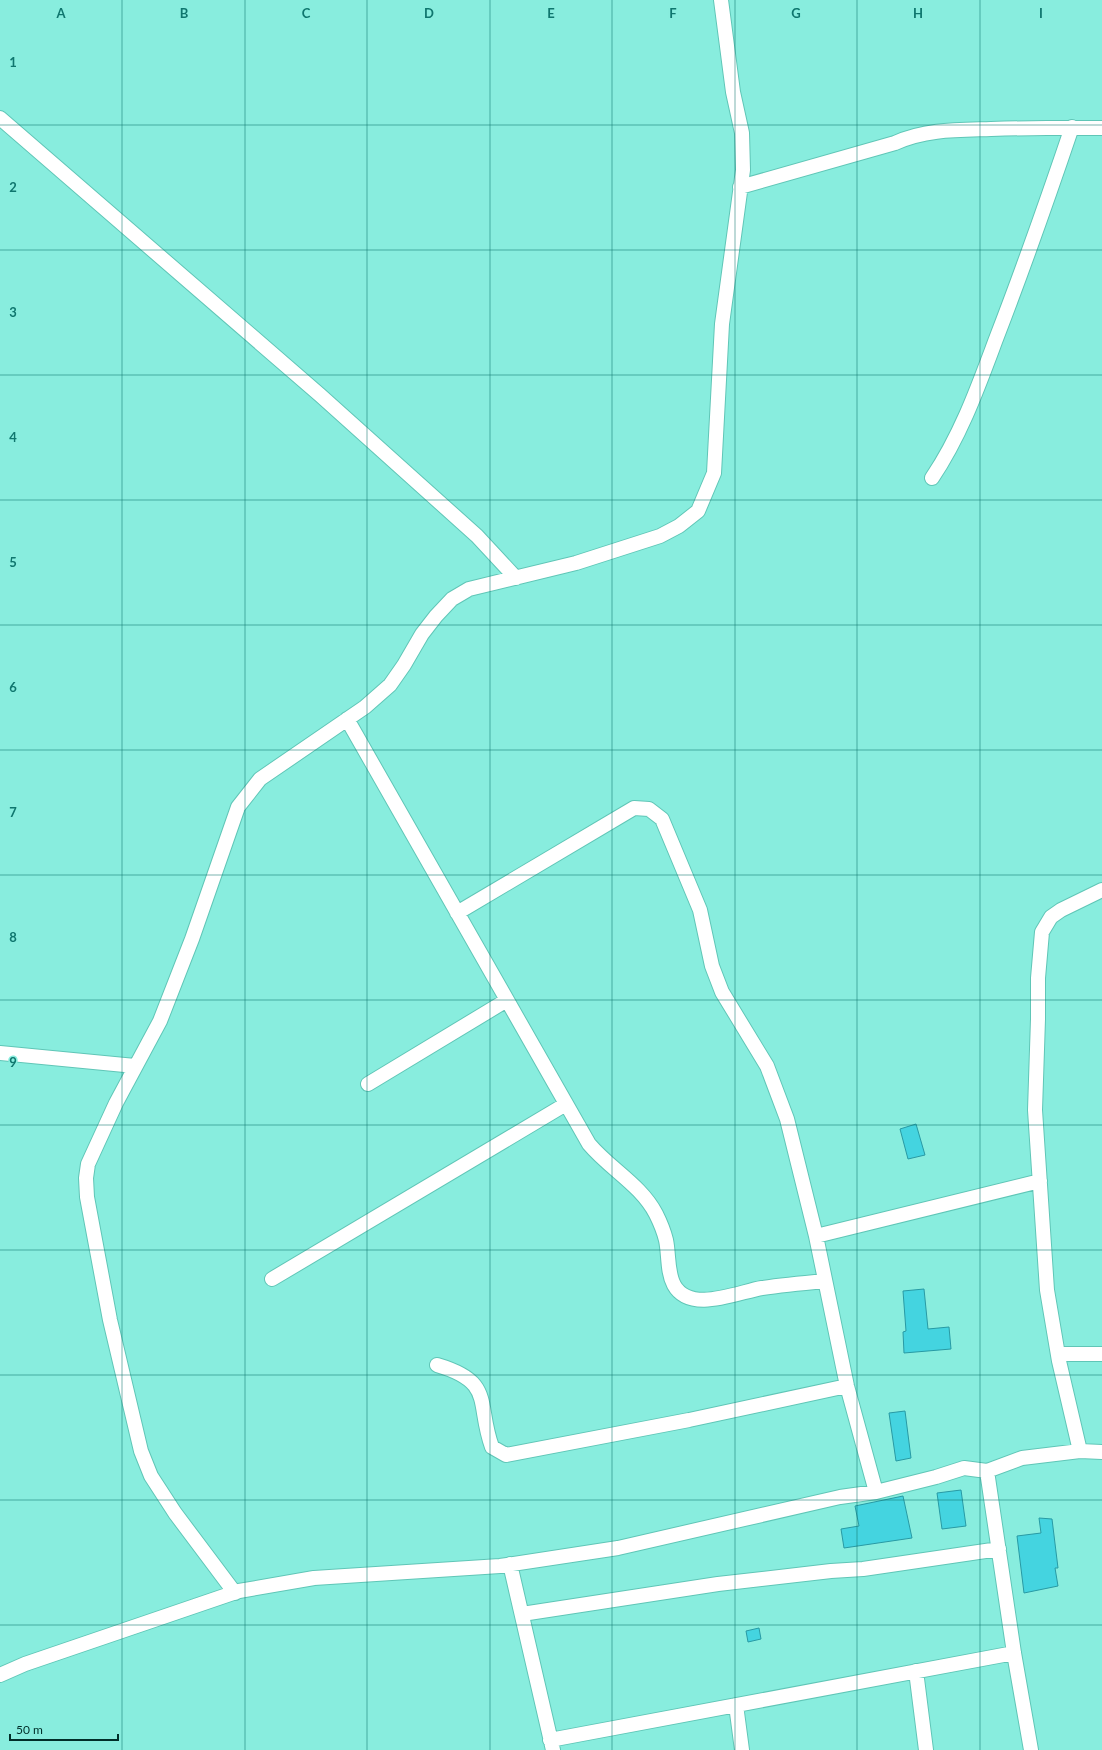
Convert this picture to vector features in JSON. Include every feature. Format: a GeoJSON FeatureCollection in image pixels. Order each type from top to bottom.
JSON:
{"type":"FeatureCollection","features":[{"type":"Feature","properties":{"kind":"street"},"geometry":{"type":"LineString","coordinates":[[235,1592],[196,1542],[150,1476],[141,1451],[134,1427],[110,1320],[88,1197],[86,1178],[88,1164],[116,1103],[160,1022],[192,939],[238,807],[260,779],[365,707],[390,685],[404,665],[422,634],[452,599],[469,589],[576,563],[660,536],[679,526],[698,511],[714,473],[722,324],[743,170],[742,134],[733,92],[721,0]]}},
{"type":"Feature","properties":{"kind":"street"},"geometry":{"type":"LineString","coordinates":[[0,118],[233,318],[355,426],[477,536],[516,578]]}},
{"type":"Feature","properties":{"kind":"street"},"geometry":{"type":"LineString","coordinates":[[740,187],[895,143],[911,136],[935,131],[1045,126],[1102,128]]}},
{"type":"Feature","properties":{"kind":"street"},"geometry":{"type":"LineString","coordinates":[[932,478],[948,454],[974,398],[1036,235],[1072,127]]}},
{"type":"Feature","properties":{"kind":"street"},"geometry":{"type":"LineString","coordinates":[[347,719],[589,1144],[600,1158],[620,1173],[637,1189],[656,1214],[666,1239],[671,1276],[674,1286],[682,1293],[694,1299],[716,1300],[761,1288],[825,1281]]}},
{"type":"Feature","properties":{"kind":"street"},"geometry":{"type":"LineString","coordinates":[[457,913],[634,808],[649,809],[662,819],[700,910],[712,966],[722,992],[768,1066],[787,1119],[816,1236],[847,1386],[876,1492]]}},
{"type":"Feature","properties":{"kind":"street"},"geometry":{"type":"LineString","coordinates":[[1080,1451],[1058,1354],[1047,1290],[1035,1110],[1038,978],[1042,932],[1052,917],[1061,910],[1102,890]]}},
{"type":"Feature","properties":{"kind":"street"},"geometry":{"type":"LineString","coordinates":[[368,1084],[507,1000]]}},
{"type":"Feature","properties":{"kind":"street"},"geometry":{"type":"LineString","coordinates":[[0,1053],[135,1066]]}},
{"type":"Feature","properties":{"kind":"street"},"geometry":{"type":"LineString","coordinates":[[272,1278],[566,1104]]}},
{"type":"Feature","properties":{"kind":"street"},"geometry":{"type":"LineString","coordinates":[[816,1236],[1040,1181]]}},
{"type":"Feature","properties":{"kind":"street"},"geometry":{"type":"LineString","coordinates":[[1058,1354],[1102,1354]]}},
{"type":"Feature","properties":{"kind":"street"},"geometry":{"type":"LineString","coordinates":[[437,1365],[472,1380],[483,1401],[492,1447],[506,1455],[689,1420],[847,1386]]}},
{"type":"Feature","properties":{"kind":"street"},"geometry":{"type":"LineString","coordinates":[[0,1675],[25,1664],[235,1592],[314,1578],[510,1564],[618,1548],[840,1497],[876,1492],[936,1478],[964,1468],[987,1471],[1004,1463],[1022,1458],[1080,1451],[1102,1452]]}},
{"type":"Feature","properties":{"kind":"street"},"geometry":{"type":"LineString","coordinates":[[987,1471],[1030,1750]]}},
{"type":"Feature","properties":{"kind":"street"},"geometry":{"type":"LineString","coordinates":[[522,1614],[718,1584],[831,1571],[863,1569],[998,1549]]}},
{"type":"Feature","properties":{"kind":"street"},"geometry":{"type":"LineString","coordinates":[[510,1564],[552,1745],[736,1705],[1014,1653]]}},
{"type":"Feature","properties":{"kind":"street"},"geometry":{"type":"LineString","coordinates":[[916,1672],[926,1750]]}},
{"type":"Feature","properties":{"kind":"street"},"geometry":{"type":"LineString","coordinates":[[736,1705],[742,1750]]}},
{"type":"Feature","properties":{"kind":"building"},"geometry":{"type":"Polygon","coordinates":[[[916,1124],[925,1155],[908,1159],[900,1129],[916,1124]]]}},
{"type":"Feature","properties":{"kind":"building"},"geometry":{"type":"Polygon","coordinates":[[[924,1289],[928,1329],[949,1327],[951,1349],[904,1353],[903,1332],[906,1331],[903,1291],[924,1289]]]}},
{"type":"Feature","properties":{"kind":"building"},"geometry":{"type":"Polygon","coordinates":[[[905,1411],[911,1458],[896,1461],[889,1413],[905,1411]]]}},
{"type":"Feature","properties":{"kind":"building"},"geometry":{"type":"Polygon","coordinates":[[[961,1490],[966,1526],[942,1529],[937,1493],[961,1490]]]}},
{"type":"Feature","properties":{"kind":"building"},"geometry":{"type":"Polygon","coordinates":[[[903,1496],[912,1538],[844,1548],[841,1529],[859,1526],[855,1506],[903,1496]]]}},
{"type":"Feature","properties":{"kind":"building"},"geometry":{"type":"Polygon","coordinates":[[[1039,1518],[1052,1519],[1058,1568],[1055,1568],[1058,1586],[1024,1593],[1017,1536],[1041,1533],[1039,1518]]]}},
{"type":"Feature","properties":{"kind":"building"},"geometry":{"type":"Polygon","coordinates":[[[759,1628],[761,1639],[748,1642],[746,1631],[759,1628]]]}}]}
